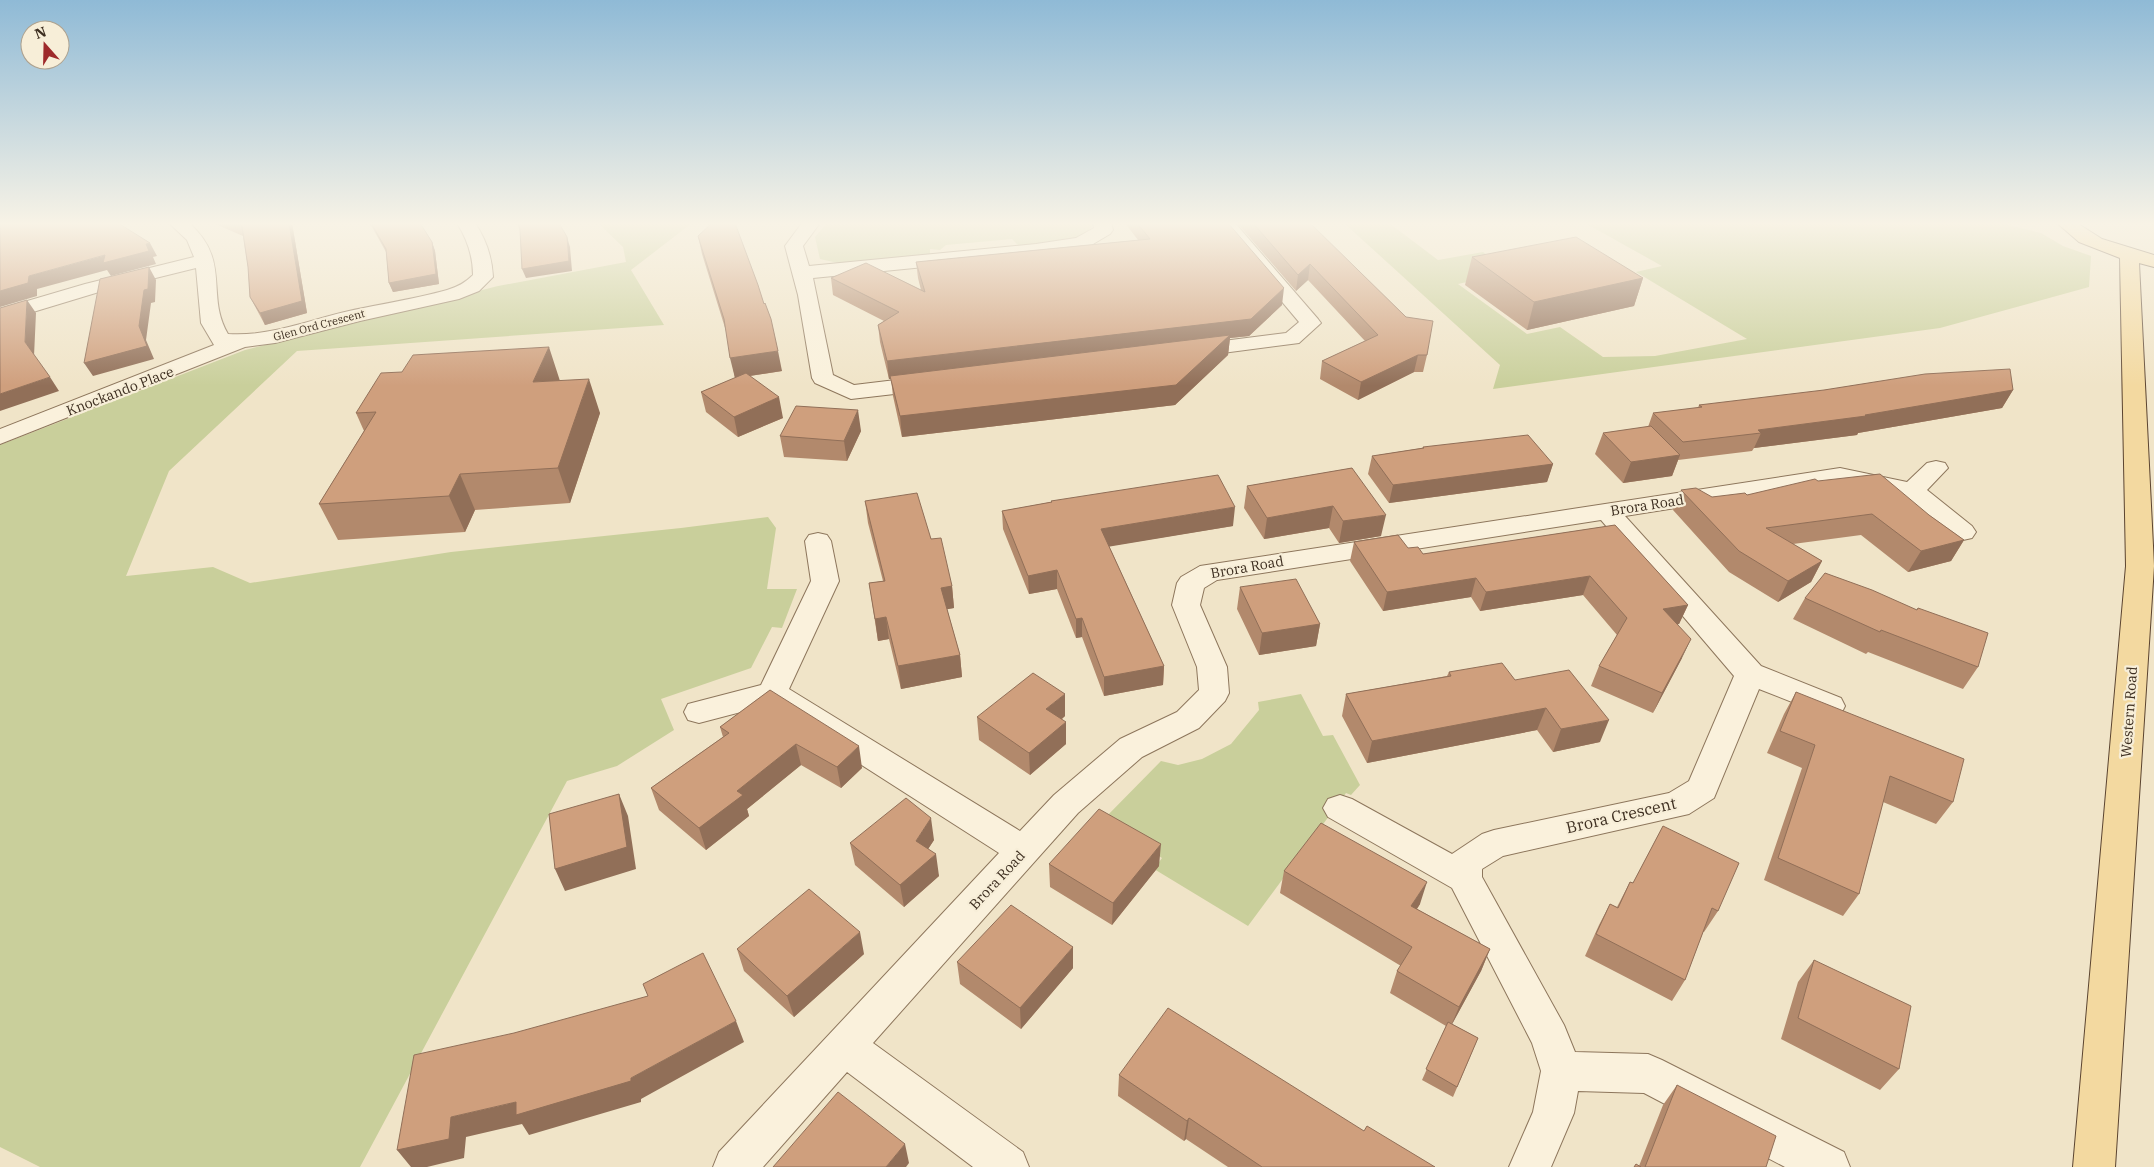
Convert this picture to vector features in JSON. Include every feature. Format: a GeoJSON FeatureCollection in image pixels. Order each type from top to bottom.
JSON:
{"type":"FeatureCollection","features":[{"type":"Feature","properties":{"kind":"main road","name":"Western Road"},"geometry":{"type":"LineString","coordinates":[[2094,1167],[2140,566],[2131,277]]}},
{"type":"Feature","properties":{"kind":"street"},"geometry":{"type":"LineString","coordinates":[[0,316],[92,288],[135,277]]}},
{"type":"Feature","properties":{"kind":"street","name":"Glen Ord Crescent"},"geometry":{"type":"LineString","coordinates":[[207,277],[211,323],[221,340],[239,342],[265,340],[310,326],[452,294],[472,287],[482,277]]}},
{"type":"Feature","properties":{"kind":"street"},"geometry":{"type":"LineString","coordinates":[[803,277],[823,378],[850,392],[949,380]]}},
{"type":"Feature","properties":{"kind":"street"},"geometry":{"type":"LineString","coordinates":[[1174,353],[1292,339],[1311,323],[1272,277]]}},
{"type":"Feature","properties":{"kind":"street","name":"Knockando Place"},"geometry":{"type":"LineString","coordinates":[[0,438],[239,342]]}},
{"type":"Feature","properties":{"kind":"street"},"geometry":{"type":"LineString","coordinates":[[1912,491],[1936,468]]}},
{"type":"Feature","properties":{"kind":"street","name":"Brora Road"},"geometry":{"type":"LineString","coordinates":[[734,1167],[1066,804],[1131,748],[1188,720],[1214,693],[1212,667],[1186,605],[1191,583],[1210,572],[1840,476],[1912,491],[1963,532]]}},
{"type":"Feature","properties":{"kind":"street"},"geometry":{"type":"LineString","coordinates":[[1607,511],[1750,674],[1860,718]]}},
{"type":"Feature","properties":{"kind":"street"},"geometry":{"type":"LineString","coordinates":[[772,693],[825,581],[818,541]]}},
{"type":"Feature","properties":{"kind":"street","name":"Brora Crescent"},"geometry":{"type":"LineString","coordinates":[[1464,878],[1465,862],[1494,844],[1677,805],[1702,789],[1750,674]]}},
{"type":"Feature","properties":{"kind":"street"},"geometry":{"type":"LineString","coordinates":[[699,712],[772,693],[1024,851]]}},
{"type":"Feature","properties":{"kind":"street"},"geometry":{"type":"LineString","coordinates":[[1340,808],[1464,878],[1550,1038],[1561,1071],[1554,1113],[1530,1167]]}},
{"type":"Feature","properties":{"kind":"street"},"geometry":{"type":"LineString","coordinates":[[845,1046],[1008,1167]]}},
{"type":"Feature","properties":{"kind":"street"},"geometry":{"type":"LineString","coordinates":[[1561,1071],[1648,1074],[1829,1167]]}},
{"type":"Feature","properties":{"kind":"green space"},"geometry":{"type":"Polygon","coordinates":[[[544,277],[635,277],[664,325],[297,351],[169,471],[126,576],[213,567],[250,583],[451,552],[768,517],[776,528],[767,589],[797,589],[782,628],[772,627],[751,668],[661,699],[674,730],[617,766],[567,781],[360,1167],[40,1167],[0,1147],[0,445],[245,350],[498,286],[544,277]]]}},
{"type":"Feature","properties":{"kind":"green space"},"geometry":{"type":"Polygon","coordinates":[[[1404,277],[1487,277],[1458,284],[1527,334],[1560,327],[1603,357],[1655,356],[1747,339],[1645,277],[2090,277],[2089,287],[1940,328],[1493,389],[1500,365],[1404,277]]]}},
{"type":"Feature","properties":{"kind":"green space"},"geometry":{"type":"Polygon","coordinates":[[[1301,694],[1323,736],[1333,735],[1360,785],[1351,795],[1346,793],[1248,926],[1154,869],[1162,858],[1103,820],[1161,761],[1178,765],[1202,759],[1231,744],[1259,710],[1258,702],[1301,694]]]}},
{"type":"Feature","properties":{"kind":"building"},"geometry":{"type":"Polygon","coordinates":[[[0,277],[29,277],[28,283],[0,291],[0,277]]]}},
{"type":"Feature","properties":{"kind":"building"},"geometry":{"type":"Polygon","coordinates":[[[149,277],[148,289],[144,290],[139,326],[147,346],[84,363],[100,279],[149,277]]]}},
{"type":"Feature","properties":{"kind":"building"},"geometry":{"type":"Polygon","coordinates":[[[249,277],[298,277],[302,301],[260,313],[250,297],[249,277]]]}},
{"type":"Feature","properties":{"kind":"building"},"geometry":{"type":"Polygon","coordinates":[[[389,277],[418,277],[389,283],[389,277]]]}},
{"type":"Feature","properties":{"kind":"building"},"geometry":{"type":"Polygon","coordinates":[[[711,277],[755,277],[771,319],[778,351],[730,358],[724,319],[711,277]]]}},
{"type":"Feature","properties":{"kind":"building"},"geometry":{"type":"Polygon","coordinates":[[[895,277],[925,292],[921,277],[1275,277],[1284,288],[1251,319],[887,361],[878,325],[899,312],[831,278],[895,277]]]}},
{"type":"Feature","properties":{"kind":"building"},"geometry":{"type":"Polygon","coordinates":[[[1323,277],[1366,277],[1406,317],[1433,321],[1427,355],[1418,355],[1361,382],[1322,361],[1378,335],[1323,277]]]}},
{"type":"Feature","properties":{"kind":"building"},"geometry":{"type":"Polygon","coordinates":[[[1500,277],[1643,278],[1534,302],[1500,277]]]}},
{"type":"Feature","properties":{"kind":"building"},"geometry":{"type":"Polygon","coordinates":[[[27,300],[25,342],[50,377],[0,394],[0,308],[27,300]]]}},
{"type":"Feature","properties":{"kind":"building"},"geometry":{"type":"Polygon","coordinates":[[[1230,335],[1176,385],[900,416],[890,376],[1230,335]]]}},
{"type":"Feature","properties":{"kind":"building"},"geometry":{"type":"Polygon","coordinates":[[[549,347],[533,382],[589,379],[558,468],[460,474],[449,496],[319,504],[376,412],[356,413],[381,373],[402,372],[413,355],[549,347]]]}},
{"type":"Feature","properties":{"kind":"building"},"geometry":{"type":"Polygon","coordinates":[[[2010,369],[2013,390],[1866,416],[1758,430],[1761,433],[1683,442],[1653,413],[1702,407],[1699,405],[1824,390],[1925,374],[2010,369]]]}},
{"type":"Feature","properties":{"kind":"building"},"geometry":{"type":"Polygon","coordinates":[[[746,373],[779,397],[734,417],[701,392],[746,373]]]}},
{"type":"Feature","properties":{"kind":"building"},"geometry":{"type":"Polygon","coordinates":[[[796,406],[858,410],[844,441],[780,436],[796,406]]]}},
{"type":"Feature","properties":{"kind":"building"},"geometry":{"type":"Polygon","coordinates":[[[1651,426],[1680,455],[1631,462],[1603,433],[1651,426]]]}},
{"type":"Feature","properties":{"kind":"building"},"geometry":{"type":"Polygon","coordinates":[[[1528,435],[1553,464],[1393,485],[1372,456],[1423,447],[1528,435]]]}},
{"type":"Feature","properties":{"kind":"building"},"geometry":{"type":"Polygon","coordinates":[[[1352,468],[1386,515],[1343,521],[1333,506],[1267,518],[1247,486],[1352,468]]]}},
{"type":"Feature","properties":{"kind":"building"},"geometry":{"type":"Polygon","coordinates":[[[1880,474],[1929,515],[1964,540],[1921,551],[1872,514],[1766,528],[1822,561],[1788,581],[1739,551],[1681,490],[1696,488],[1712,497],[1745,493],[1747,495],[1815,479],[1818,481],[1880,474]]]}},
{"type":"Feature","properties":{"kind":"building"},"geometry":{"type":"Polygon","coordinates":[[[1218,475],[1235,507],[1101,529],[1164,666],[1104,677],[1082,618],[1076,619],[1057,570],[1028,576],[1002,511],[1051,501],[1218,475]]]}},
{"type":"Feature","properties":{"kind":"building"},"geometry":{"type":"Polygon","coordinates":[[[917,493],[931,539],[941,538],[952,586],[941,588],[960,655],[898,666],[886,617],[875,619],[869,583],[885,581],[865,501],[917,493]]]}},
{"type":"Feature","properties":{"kind":"building"},"geometry":{"type":"Polygon","coordinates":[[[1615,525],[1688,605],[1663,609],[1691,639],[1662,693],[1599,666],[1627,618],[1590,576],[1486,592],[1476,578],[1387,592],[1354,542],[1398,535],[1408,548],[1418,547],[1423,554],[1615,525]]]}},
{"type":"Feature","properties":{"kind":"building"},"geometry":{"type":"Polygon","coordinates":[[[1825,573],[1872,590],[1917,610],[1918,608],[1988,633],[1978,667],[1881,630],[1880,632],[1805,598],[1825,573]]]}},
{"type":"Feature","properties":{"kind":"building"},"geometry":{"type":"Polygon","coordinates":[[[1296,579],[1320,624],[1262,633],[1240,587],[1296,579]]]}},
{"type":"Feature","properties":{"kind":"building"},"geometry":{"type":"Polygon","coordinates":[[[1502,663],[1515,680],[1569,670],[1609,720],[1561,729],[1546,708],[1372,741],[1346,694],[1451,676],[1449,672],[1502,663]]]}},
{"type":"Feature","properties":{"kind":"building"},"geometry":{"type":"Polygon","coordinates":[[[1033,673],[1065,694],[1046,709],[1066,722],[1029,753],[977,717],[1033,673]]]}},
{"type":"Feature","properties":{"kind":"building"},"geometry":{"type":"Polygon","coordinates":[[[770,690],[859,746],[837,767],[796,744],[737,791],[743,795],[699,828],[651,788],[729,733],[720,727],[770,690]]]}},
{"type":"Feature","properties":{"kind":"building"},"geometry":{"type":"Polygon","coordinates":[[[1796,692],[1964,759],[1953,802],[1890,776],[1859,894],[1778,858],[1815,745],[1780,731],[1796,692]]]}},
{"type":"Feature","properties":{"kind":"building"},"geometry":{"type":"Polygon","coordinates":[[[619,794],[627,847],[555,869],[549,814],[619,794]]]}},
{"type":"Feature","properties":{"kind":"building"},"geometry":{"type":"Polygon","coordinates":[[[906,798],[931,818],[916,841],[936,854],[900,885],[850,843],[906,798]]]}},
{"type":"Feature","properties":{"kind":"building"},"geometry":{"type":"Polygon","coordinates":[[[1099,809],[1161,844],[1113,903],[1049,864],[1099,809]]]}},
{"type":"Feature","properties":{"kind":"building"},"geometry":{"type":"Polygon","coordinates":[[[1321,823],[1427,882],[1411,906],[1490,949],[1459,1007],[1397,971],[1412,947],[1284,871],[1321,823]]]}},
{"type":"Feature","properties":{"kind":"building"},"geometry":{"type":"Polygon","coordinates":[[[1663,826],[1739,863],[1718,911],[1712,908],[1685,980],[1596,934],[1610,904],[1618,908],[1630,882],[1633,883],[1663,826]]]}},
{"type":"Feature","properties":{"kind":"building"},"geometry":{"type":"Polygon","coordinates":[[[809,889],[860,932],[787,996],[737,949],[809,889]]]}},
{"type":"Feature","properties":{"kind":"building"},"geometry":{"type":"Polygon","coordinates":[[[1011,905],[1073,947],[1020,1008],[957,962],[1011,905]]]}},
{"type":"Feature","properties":{"kind":"building"},"geometry":{"type":"Polygon","coordinates":[[[703,953],[736,1021],[631,1078],[631,1081],[516,1115],[516,1102],[451,1117],[449,1139],[397,1150],[414,1055],[514,1033],[648,996],[643,984],[703,953]]]}},
{"type":"Feature","properties":{"kind":"building"},"geometry":{"type":"Polygon","coordinates":[[[1814,960],[1911,1006],[1899,1069],[1798,1018],[1814,960]]]}},
{"type":"Feature","properties":{"kind":"building"},"geometry":{"type":"Polygon","coordinates":[[[1168,1008],[1364,1131],[1367,1126],[1435,1167],[1262,1167],[1189,1118],[1187,1121],[1119,1075],[1168,1008]]]}},
{"type":"Feature","properties":{"kind":"building"},"geometry":{"type":"Polygon","coordinates":[[[1448,1022],[1478,1038],[1457,1087],[1426,1069],[1448,1022]]]}},
{"type":"Feature","properties":{"kind":"building"},"geometry":{"type":"Polygon","coordinates":[[[1677,1085],[1776,1136],[1766,1167],[1645,1167],[1677,1085]]]}},
{"type":"Feature","properties":{"kind":"building"},"geometry":{"type":"Polygon","coordinates":[[[838,1092],[905,1144],[886,1167],[773,1167],[838,1092]]]}}]}
